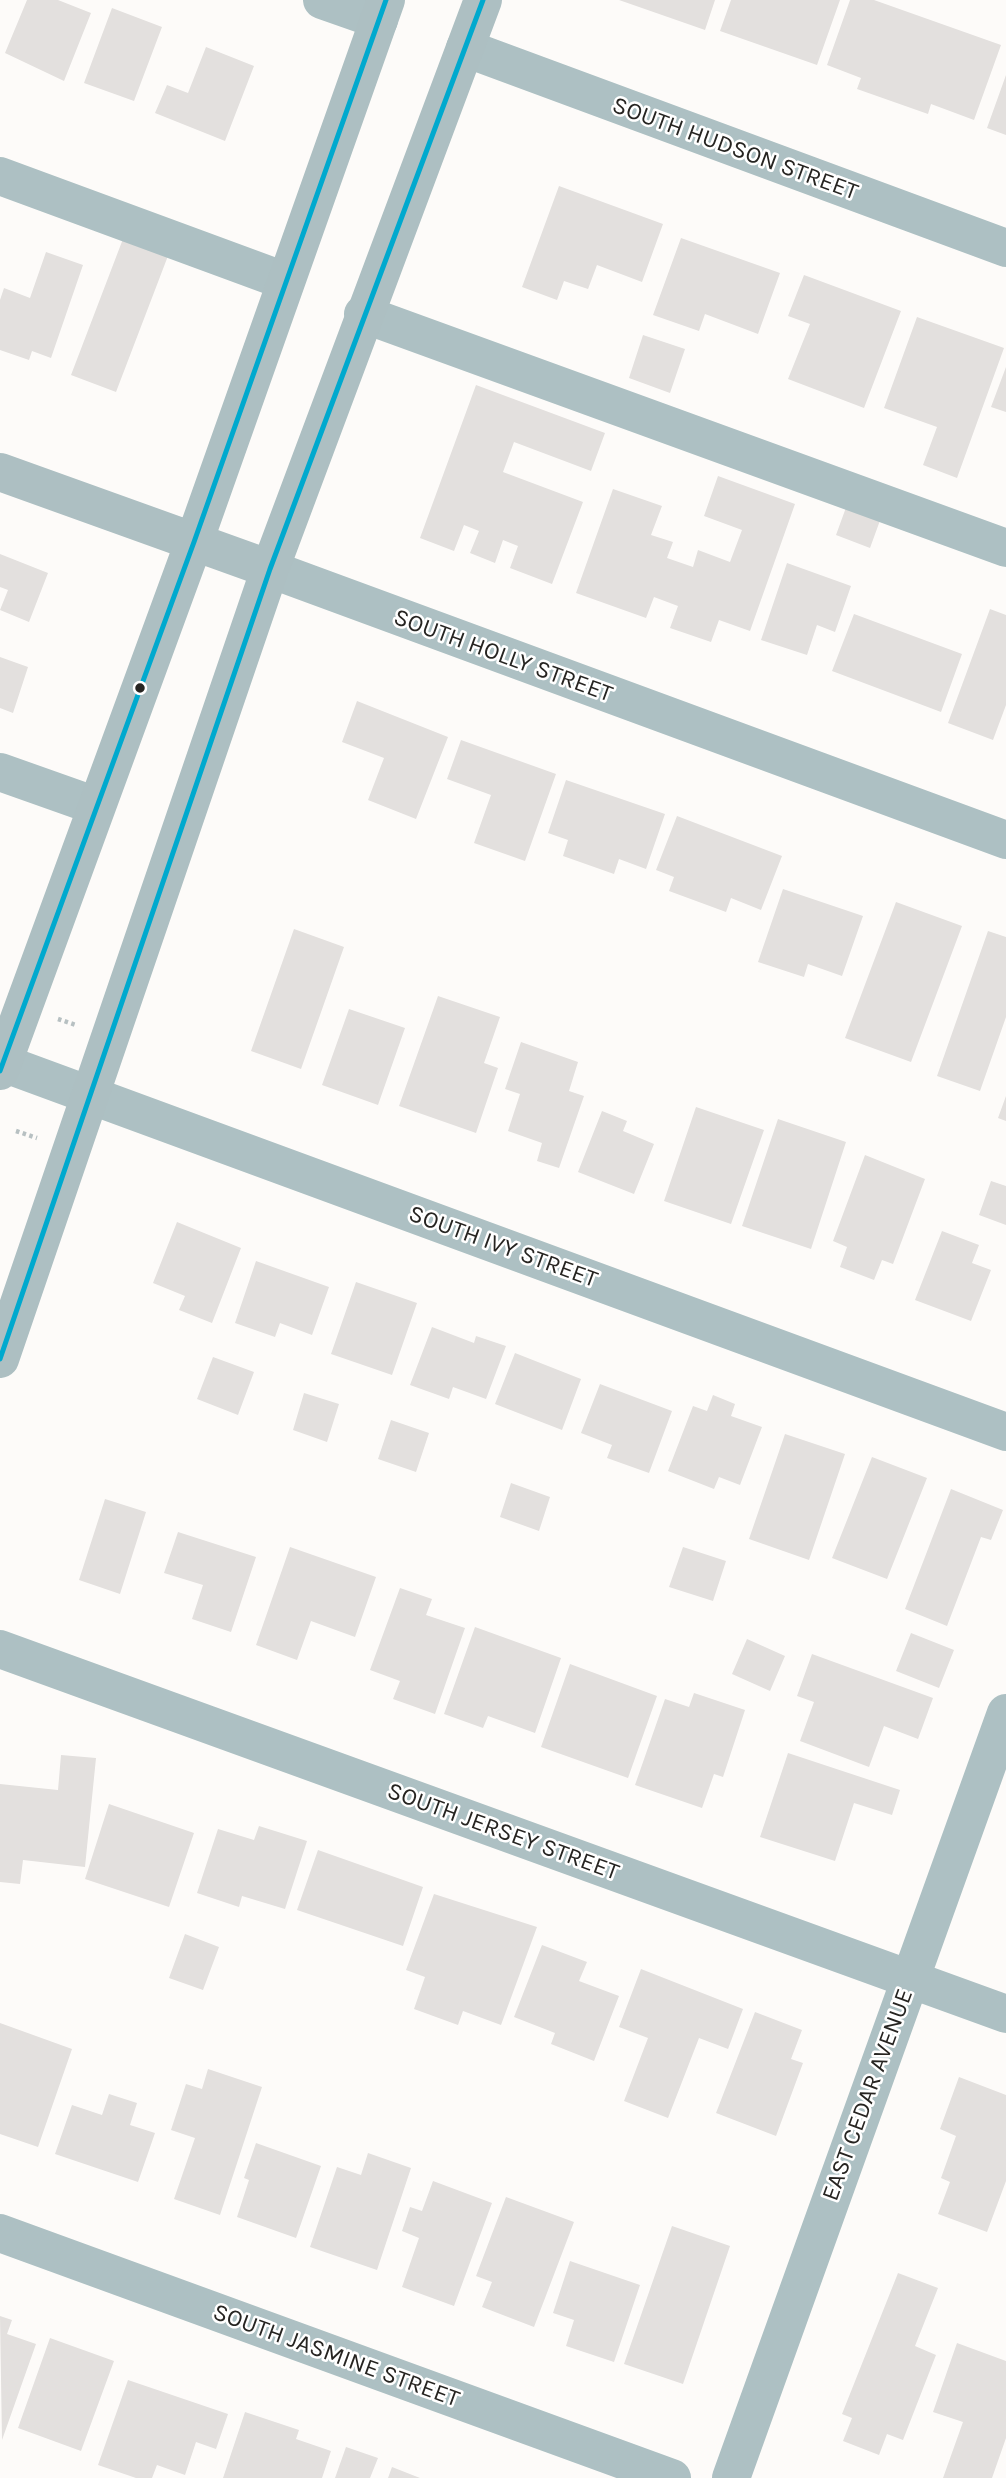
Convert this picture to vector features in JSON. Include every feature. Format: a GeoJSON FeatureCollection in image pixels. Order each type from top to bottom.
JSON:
{"type":"FeatureCollection","features":[{"type":"Feature","properties":{"kind":"main road"},"geometry":{"type":"LineString","coordinates":[[0,1359],[270,569],[363,314],[483,0]]}},
{"type":"Feature","properties":{"kind":"main road"},"geometry":{"type":"LineString","coordinates":[[1,1065],[194,542],[382,10]]}},
{"type":"Feature","properties":{"kind":"main road","name":"SOUTH HOLLY STREET"},"geometry":{"type":"LineString","coordinates":[[0,472],[270,569]]}},
{"type":"Feature","properties":{"kind":"street"},"geometry":{"type":"LineString","coordinates":[[322,0],[382,10]]}},
{"type":"Feature","properties":{"kind":"street","name":"SOUTH HUDSON STREET"},"geometry":{"type":"LineString","coordinates":[[465,48],[1006,248]]}},
{"type":"Feature","properties":{"kind":"street"},"geometry":{"type":"LineString","coordinates":[[0,177],[285,281]]}},
{"type":"Feature","properties":{"kind":"street"},"geometry":{"type":"LineString","coordinates":[[363,314],[1006,548]]}},
{"type":"Feature","properties":{"kind":"street","name":"SOUTH HOLLY STREET"},"geometry":{"type":"LineString","coordinates":[[270,569],[1006,840]]}},
{"type":"Feature","properties":{"kind":"street"},"geometry":{"type":"LineString","coordinates":[[0,772],[96,806]]}},
{"type":"Feature","properties":{"kind":"street","name":"SOUTH IVY STREET"},"geometry":{"type":"LineString","coordinates":[[1,1065],[90,1095],[1006,1432]]}},
{"type":"Feature","properties":{"kind":"street","name":"SOUTH JERSEY STREET"},"geometry":{"type":"LineString","coordinates":[[0,1649],[1006,2014]]}},
{"type":"Feature","properties":{"kind":"street","name":"EAST CEDAR AVENUE"},"geometry":{"type":"LineString","coordinates":[[731,2478],[1006,1713]]}},
{"type":"Feature","properties":{"kind":"street","name":"SOUTH JASMINE STREET"},"geometry":{"type":"LineString","coordinates":[[0,2233],[672,2478]]}},
{"type":"Feature","properties":{"kind":"path"},"geometry":{"type":"LineString","coordinates":[[54,1017],[83,1028]]}},
{"type":"Feature","properties":{"kind":"path"},"geometry":{"type":"LineString","coordinates":[[16,1130],[41,1139]]}},
{"type":"Feature","properties":{"kind":"building"},"geometry":{"type":"Polygon","coordinates":[[[27,0],[58,0],[91,13],[64,81],[5,53],[27,0]]]}},
{"type":"Feature","properties":{"kind":"building"},"geometry":{"type":"Polygon","coordinates":[[[619,0],[715,0],[705,30],[619,0]]]}},
{"type":"Feature","properties":{"kind":"building"},"geometry":{"type":"Polygon","coordinates":[[[731,0],[840,0],[817,65],[720,31],[731,0]]]}},
{"type":"Feature","properties":{"kind":"building"},"geometry":{"type":"Polygon","coordinates":[[[850,0],[874,0],[1001,45],[974,120],[931,104],[928,114],[857,89],[861,78],[827,65],[850,0]]]}},
{"type":"Feature","properties":{"kind":"building"},"geometry":{"type":"Polygon","coordinates":[[[112,8],[162,27],[134,101],[84,83],[112,8]]]}},
{"type":"Feature","properties":{"kind":"building"},"geometry":{"type":"Polygon","coordinates":[[[206,47],[254,66],[225,141],[155,113],[167,85],[188,93],[206,47]]]}},
{"type":"Feature","properties":{"kind":"building"},"geometry":{"type":"Polygon","coordinates":[[[1006,75],[1006,135],[987,128],[1006,75]]]}},
{"type":"Feature","properties":{"kind":"building"},"geometry":{"type":"Polygon","coordinates":[[[559,186],[663,224],[642,282],[597,265],[588,289],[564,281],[557,300],[522,287],[559,186]]]}},
{"type":"Feature","properties":{"kind":"building"},"geometry":{"type":"Polygon","coordinates":[[[126,231],[171,248],[116,392],[71,375],[126,231]]]}},
{"type":"Feature","properties":{"kind":"building"},"geometry":{"type":"Polygon","coordinates":[[[681,238],[780,273],[758,334],[705,314],[699,331],[653,315],[681,238]]]}},
{"type":"Feature","properties":{"kind":"building"},"geometry":{"type":"Polygon","coordinates":[[[46,252],[83,265],[51,358],[32,351],[29,360],[0,350],[0,300],[4,288],[30,298],[46,252]]]}},
{"type":"Feature","properties":{"kind":"building"},"geometry":{"type":"Polygon","coordinates":[[[804,275],[901,311],[864,408],[788,379],[810,324],[788,316],[804,275]]]}},
{"type":"Feature","properties":{"kind":"building"},"geometry":{"type":"Polygon","coordinates":[[[917,317],[1004,348],[957,478],[923,465],[937,427],[884,408],[917,317]]]}},
{"type":"Feature","properties":{"kind":"building"},"geometry":{"type":"Polygon","coordinates":[[[643,335],[685,349],[670,393],[629,378],[643,335]]]}},
{"type":"Feature","properties":{"kind":"building"},"geometry":{"type":"Polygon","coordinates":[[[1006,367],[1006,412],[991,407],[1006,367]]]}},
{"type":"Feature","properties":{"kind":"building"},"geometry":{"type":"Polygon","coordinates":[[[476,385],[605,433],[591,471],[514,442],[503,472],[583,502],[552,584],[510,568],[518,546],[503,540],[495,563],[470,553],[479,531],[464,525],[454,551],[420,538],[476,385]]]}},
{"type":"Feature","properties":{"kind":"building"},"geometry":{"type":"Polygon","coordinates":[[[718,476],[795,504],[750,631],[719,620],[711,642],[670,628],[678,606],[654,597],[646,618],[576,593],[613,489],[662,506],[651,535],[673,542],[667,558],[693,567],[698,550],[730,562],[742,530],[704,516],[718,476]]]}},
{"type":"Feature","properties":{"kind":"building"},"geometry":{"type":"Polygon","coordinates":[[[848,502],[882,515],[870,548],[836,535],[848,502]]]}},
{"type":"Feature","properties":{"kind":"building"},"geometry":{"type":"Polygon","coordinates":[[[0,554],[48,573],[29,622],[0,610],[8,590],[0,587],[0,554]]]}},
{"type":"Feature","properties":{"kind":"building"},"geometry":{"type":"Polygon","coordinates":[[[787,563],[851,586],[835,632],[817,625],[807,655],[761,640],[787,563]]]}},
{"type":"Feature","properties":{"kind":"building"},"geometry":{"type":"Polygon","coordinates":[[[990,609],[1006,615],[1006,705],[993,740],[948,723],[990,609]]]}},
{"type":"Feature","properties":{"kind":"building"},"geometry":{"type":"Polygon","coordinates":[[[854,614],[962,654],[941,712],[832,671],[854,614]]]}},
{"type":"Feature","properties":{"kind":"building"},"geometry":{"type":"Polygon","coordinates":[[[0,657],[28,667],[13,713],[0,708],[0,657]]]}},
{"type":"Feature","properties":{"kind":"building"},"geometry":{"type":"Polygon","coordinates":[[[357,701],[448,737],[416,819],[368,800],[384,758],[342,742],[357,701]]]}},
{"type":"Feature","properties":{"kind":"building"},"geometry":{"type":"Polygon","coordinates":[[[461,740],[556,774],[525,861],[474,843],[491,795],[447,779],[461,740]]]}},
{"type":"Feature","properties":{"kind":"building"},"geometry":{"type":"Polygon","coordinates":[[[566,780],[665,814],[646,869],[619,859],[614,874],[563,856],[568,840],[548,833],[566,780]]]}},
{"type":"Feature","properties":{"kind":"building"},"geometry":{"type":"Polygon","coordinates":[[[677,816],[782,856],[761,910],[731,898],[726,912],[669,891],[674,877],[656,870],[677,816]]]}},
{"type":"Feature","properties":{"kind":"building"},"geometry":{"type":"Polygon","coordinates":[[[783,889],[863,916],[842,976],[808,964],[804,977],[758,962],[783,889]]]}},
{"type":"Feature","properties":{"kind":"building"},"geometry":{"type":"Polygon","coordinates":[[[896,902],[962,926],[911,1062],[845,1038],[896,902]]]}},
{"type":"Feature","properties":{"kind":"building"},"geometry":{"type":"Polygon","coordinates":[[[294,929],[344,947],[301,1069],[251,1051],[294,929]]]}},
{"type":"Feature","properties":{"kind":"building"},"geometry":{"type":"Polygon","coordinates":[[[988,931],[1006,937],[1006,1017],[980,1091],[937,1076],[988,931]]]}},
{"type":"Feature","properties":{"kind":"building"},"geometry":{"type":"Polygon","coordinates":[[[438,996],[500,1017],[484,1063],[498,1068],[476,1133],[399,1106],[438,996]]]}},
{"type":"Feature","properties":{"kind":"building"},"geometry":{"type":"Polygon","coordinates":[[[349,1009],[405,1028],[378,1105],[322,1085],[349,1009]]]}},
{"type":"Feature","properties":{"kind":"building"},"geometry":{"type":"Polygon","coordinates":[[[521,1042],[578,1062],[569,1091],[584,1096],[559,1168],[537,1161],[542,1143],[508,1131],[520,1094],[505,1089],[521,1042]]]}},
{"type":"Feature","properties":{"kind":"building"},"geometry":{"type":"Polygon","coordinates":[[[1006,1096],[1006,1121],[998,1118],[1006,1096]]]}},
{"type":"Feature","properties":{"kind":"building"},"geometry":{"type":"Polygon","coordinates":[[[696,1107],[764,1130],[731,1224],[664,1201],[696,1107]]]}},
{"type":"Feature","properties":{"kind":"building"},"geometry":{"type":"Polygon","coordinates":[[[602,1111],[627,1121],[623,1131],[654,1144],[634,1194],[578,1172],[602,1111]]]}},
{"type":"Feature","properties":{"kind":"building"},"geometry":{"type":"Polygon","coordinates":[[[778,1119],[846,1142],[811,1249],[742,1226],[778,1119]]]}},
{"type":"Feature","properties":{"kind":"building"},"geometry":{"type":"Polygon","coordinates":[[[865,1155],[925,1179],[893,1264],[882,1260],[874,1280],[840,1267],[847,1247],[833,1241],[865,1155]]]}},
{"type":"Feature","properties":{"kind":"building"},"geometry":{"type":"Polygon","coordinates":[[[991,1181],[1006,1186],[1006,1225],[979,1215],[991,1181]]]}},
{"type":"Feature","properties":{"kind":"building"},"geometry":{"type":"Polygon","coordinates":[[[177,1222],[241,1248],[212,1323],[179,1310],[185,1296],[153,1283],[177,1222]]]}},
{"type":"Feature","properties":{"kind":"building"},"geometry":{"type":"Polygon","coordinates":[[[942,1231],[979,1245],[972,1263],[991,1270],[971,1321],[915,1300],[942,1231]]]}},
{"type":"Feature","properties":{"kind":"building"},"geometry":{"type":"Polygon","coordinates":[[[256,1261],[329,1287],[312,1335],[280,1323],[275,1337],[235,1323],[256,1261]]]}},
{"type":"Feature","properties":{"kind":"building"},"geometry":{"type":"Polygon","coordinates":[[[356,1282],[417,1303],[392,1375],[331,1354],[356,1282]]]}},
{"type":"Feature","properties":{"kind":"building"},"geometry":{"type":"Polygon","coordinates":[[[432,1327],[474,1343],[476,1336],[506,1346],[486,1399],[453,1387],[449,1399],[410,1385],[432,1327]]]}},
{"type":"Feature","properties":{"kind":"building"},"geometry":{"type":"Polygon","coordinates":[[[515,1353],[581,1379],[562,1430],[495,1404],[515,1353]]]}},
{"type":"Feature","properties":{"kind":"building"},"geometry":{"type":"Polygon","coordinates":[[[213,1357],[254,1372],[238,1415],[197,1399],[213,1357]]]}},
{"type":"Feature","properties":{"kind":"building"},"geometry":{"type":"Polygon","coordinates":[[[600,1384],[672,1411],[649,1473],[607,1458],[612,1445],[581,1433],[600,1384]]]}},
{"type":"Feature","properties":{"kind":"building"},"geometry":{"type":"Polygon","coordinates":[[[304,1393],[339,1404],[327,1442],[293,1430],[304,1393]]]}},
{"type":"Feature","properties":{"kind":"building"},"geometry":{"type":"Polygon","coordinates":[[[713,1395],[735,1404],[731,1416],[762,1427],[740,1485],[719,1477],[714,1489],[668,1471],[693,1406],[707,1411],[713,1395]]]}},
{"type":"Feature","properties":{"kind":"building"},"geometry":{"type":"Polygon","coordinates":[[[391,1420],[429,1433],[416,1472],[378,1459],[391,1420]]]}},
{"type":"Feature","properties":{"kind":"building"},"geometry":{"type":"Polygon","coordinates":[[[785,1434],[845,1454],[809,1560],[749,1539],[785,1434]]]}},
{"type":"Feature","properties":{"kind":"building"},"geometry":{"type":"Polygon","coordinates":[[[872,1457],[927,1478],[887,1579],[832,1558],[872,1457]]]}},
{"type":"Feature","properties":{"kind":"building"},"geometry":{"type":"Polygon","coordinates":[[[511,1483],[550,1497],[539,1531],[500,1517],[511,1483]]]}},
{"type":"Feature","properties":{"kind":"building"},"geometry":{"type":"Polygon","coordinates":[[[951,1489],[1003,1510],[991,1540],[981,1537],[947,1626],[905,1609],[951,1489]]]}},
{"type":"Feature","properties":{"kind":"building"},"geometry":{"type":"Polygon","coordinates":[[[105,1499],[146,1512],[120,1594],[79,1580],[105,1499]]]}},
{"type":"Feature","properties":{"kind":"building"},"geometry":{"type":"Polygon","coordinates":[[[178,1532],[256,1557],[231,1632],[192,1619],[203,1585],[164,1573],[178,1532]]]}},
{"type":"Feature","properties":{"kind":"building"},"geometry":{"type":"Polygon","coordinates":[[[290,1547],[376,1577],[355,1637],[311,1621],[297,1660],[256,1645],[290,1547]]]}},
{"type":"Feature","properties":{"kind":"building"},"geometry":{"type":"Polygon","coordinates":[[[683,1547],[726,1561],[713,1601],[669,1587],[683,1547]]]}},
{"type":"Feature","properties":{"kind":"building"},"geometry":{"type":"Polygon","coordinates":[[[400,1588],[432,1599],[426,1615],[465,1628],[435,1714],[393,1699],[400,1681],[370,1670],[400,1588]]]}},
{"type":"Feature","properties":{"kind":"building"},"geometry":{"type":"Polygon","coordinates":[[[475,1627],[561,1658],[535,1733],[488,1716],[483,1728],[444,1714],[475,1627]]]}},
{"type":"Feature","properties":{"kind":"building"},"geometry":{"type":"Polygon","coordinates":[[[911,1633],[954,1650],[939,1688],[896,1671],[911,1633]]]}},
{"type":"Feature","properties":{"kind":"building"},"geometry":{"type":"Polygon","coordinates":[[[747,1639],[785,1656],[770,1691],[732,1674],[747,1639]]]}},
{"type":"Feature","properties":{"kind":"building"},"geometry":{"type":"Polygon","coordinates":[[[812,1654],[933,1698],[918,1739],[884,1726],[869,1767],[800,1741],[814,1702],[797,1696],[812,1654]]]}},
{"type":"Feature","properties":{"kind":"building"},"geometry":{"type":"Polygon","coordinates":[[[570,1664],[657,1696],[628,1778],[541,1747],[570,1664]]]}},
{"type":"Feature","properties":{"kind":"building"},"geometry":{"type":"Polygon","coordinates":[[[694,1693],[745,1710],[723,1777],[714,1774],[702,1808],[635,1785],[665,1699],[689,1707],[694,1693]]]}},
{"type":"Feature","properties":{"kind":"building"},"geometry":{"type":"Polygon","coordinates":[[[788,1753],[900,1790],[892,1815],[854,1803],[835,1861],[760,1837],[788,1753]]]}},
{"type":"Feature","properties":{"kind":"building"},"geometry":{"type":"Polygon","coordinates":[[[61,1755],[96,1758],[85,1867],[23,1860],[20,1884],[0,1882],[0,1784],[58,1790],[61,1755]]]}},
{"type":"Feature","properties":{"kind":"building"},"geometry":{"type":"Polygon","coordinates":[[[109,1804],[194,1833],[169,1907],[85,1879],[109,1804]]]}},
{"type":"Feature","properties":{"kind":"building"},"geometry":{"type":"Polygon","coordinates":[[[259,1826],[307,1841],[285,1909],[242,1896],[239,1907],[197,1893],[218,1829],[254,1840],[259,1826]]]}},
{"type":"Feature","properties":{"kind":"building"},"geometry":{"type":"Polygon","coordinates":[[[318,1850],[423,1887],[403,1946],[297,1910],[318,1850]]]}},
{"type":"Feature","properties":{"kind":"building"},"geometry":{"type":"Polygon","coordinates":[[[434,1894],[537,1927],[501,2025],[463,2011],[458,2025],[414,2009],[425,1977],[406,1970],[434,1894]]]}},
{"type":"Feature","properties":{"kind":"building"},"geometry":{"type":"Polygon","coordinates":[[[185,1934],[219,1947],[203,1990],[169,1978],[185,1934]]]}},
{"type":"Feature","properties":{"kind":"building"},"geometry":{"type":"Polygon","coordinates":[[[542,1945],[587,1962],[579,1981],[619,1996],[594,2061],[551,2044],[555,2033],[514,2017],[542,1945]]]}},
{"type":"Feature","properties":{"kind":"building"},"geometry":{"type":"Polygon","coordinates":[[[641,1969],[743,2009],[728,2049],[699,2038],[668,2118],[624,2101],[648,2038],[619,2027],[641,1969]]]}},
{"type":"Feature","properties":{"kind":"building"},"geometry":{"type":"Polygon","coordinates":[[[755,2012],[802,2030],[791,2059],[803,2063],[776,2136],[716,2113],[755,2012]]]}},
{"type":"Feature","properties":{"kind":"building"},"geometry":{"type":"Polygon","coordinates":[[[0,2023],[72,2049],[38,2147],[0,2134],[0,2023]]]}},
{"type":"Feature","properties":{"kind":"building"},"geometry":{"type":"Polygon","coordinates":[[[208,2069],[262,2087],[220,2215],[174,2199],[195,2138],[171,2130],[186,2084],[202,2089],[208,2069]]]}},
{"type":"Feature","properties":{"kind":"building"},"geometry":{"type":"Polygon","coordinates":[[[959,2077],[1006,2095],[1006,2181],[987,2232],[938,2214],[950,2182],[941,2178],[956,2136],[940,2129],[959,2077]]]}},
{"type":"Feature","properties":{"kind":"building"},"geometry":{"type":"Polygon","coordinates":[[[109,2094],[137,2103],[130,2125],[155,2133],[138,2182],[55,2154],[72,2105],[102,2115],[109,2094]]]}},
{"type":"Feature","properties":{"kind":"building"},"geometry":{"type":"Polygon","coordinates":[[[256,2143],[321,2166],[296,2238],[237,2217],[249,2180],[244,2178],[256,2143]]]}},
{"type":"Feature","properties":{"kind":"building"},"geometry":{"type":"Polygon","coordinates":[[[368,2153],[411,2168],[377,2270],[310,2247],[337,2167],[361,2175],[368,2153]]]}},
{"type":"Feature","properties":{"kind":"building"},"geometry":{"type":"Polygon","coordinates":[[[433,2181],[492,2203],[454,2306],[402,2287],[419,2238],[402,2231],[410,2207],[422,2211],[433,2181]]]}},
{"type":"Feature","properties":{"kind":"building"},"geometry":{"type":"Polygon","coordinates":[[[506,2197],[574,2222],[534,2327],[482,2307],[492,2282],[476,2276],[506,2197]]]}},
{"type":"Feature","properties":{"kind":"building"},"geometry":{"type":"Polygon","coordinates":[[[672,2226],[730,2246],[683,2384],[624,2364],[672,2226]]]}},
{"type":"Feature","properties":{"kind":"building"},"geometry":{"type":"Polygon","coordinates":[[[570,2261],[640,2285],[614,2362],[566,2346],[574,2320],[553,2313],[570,2261]]]}},
{"type":"Feature","properties":{"kind":"building"},"geometry":{"type":"Polygon","coordinates":[[[898,2273],[938,2288],[915,2346],[936,2355],[903,2440],[887,2434],[879,2455],[843,2441],[852,2418],[842,2414],[898,2273]]]}},
{"type":"Feature","properties":{"kind":"building"},"geometry":{"type":"Polygon","coordinates":[[[0,2316],[12,2320],[7,2334],[36,2344],[2,2440],[0,2316]]]}},
{"type":"Feature","properties":{"kind":"building"},"geometry":{"type":"Polygon","coordinates":[[[50,2338],[114,2361],[81,2451],[18,2428],[50,2338]]]}},
{"type":"Feature","properties":{"kind":"building"},"geometry":{"type":"Polygon","coordinates":[[[957,2343],[1006,2361],[1006,2438],[992,2478],[943,2478],[963,2422],[933,2412],[957,2343]]]}},
{"type":"Feature","properties":{"kind":"building"},"geometry":{"type":"Polygon","coordinates":[[[128,2380],[228,2414],[216,2449],[196,2442],[185,2475],[157,2465],[152,2478],[136,2478],[98,2465],[128,2380]]]}},
{"type":"Feature","properties":{"kind":"building"},"geometry":{"type":"Polygon","coordinates":[[[245,2412],[299,2430],[296,2439],[331,2451],[322,2478],[223,2478],[245,2412]]]}},
{"type":"Feature","properties":{"kind":"building"},"geometry":{"type":"Polygon","coordinates":[[[346,2447],[378,2458],[370,2478],[335,2478],[346,2447]]]}},
{"type":"Feature","properties":{"kind":"building"},"geometry":{"type":"Polygon","coordinates":[[[392,2467],[420,2478],[388,2478],[392,2467]]]}},
{"type":"Feature","properties":{"kind":"transit line"},"geometry":{"type":"LineString","coordinates":[[0,1071],[194,542],[386,0]]}},
{"type":"Feature","properties":{"kind":"transit line"},"geometry":{"type":"LineString","coordinates":[[0,1359],[270,569],[483,0]]}}]}
